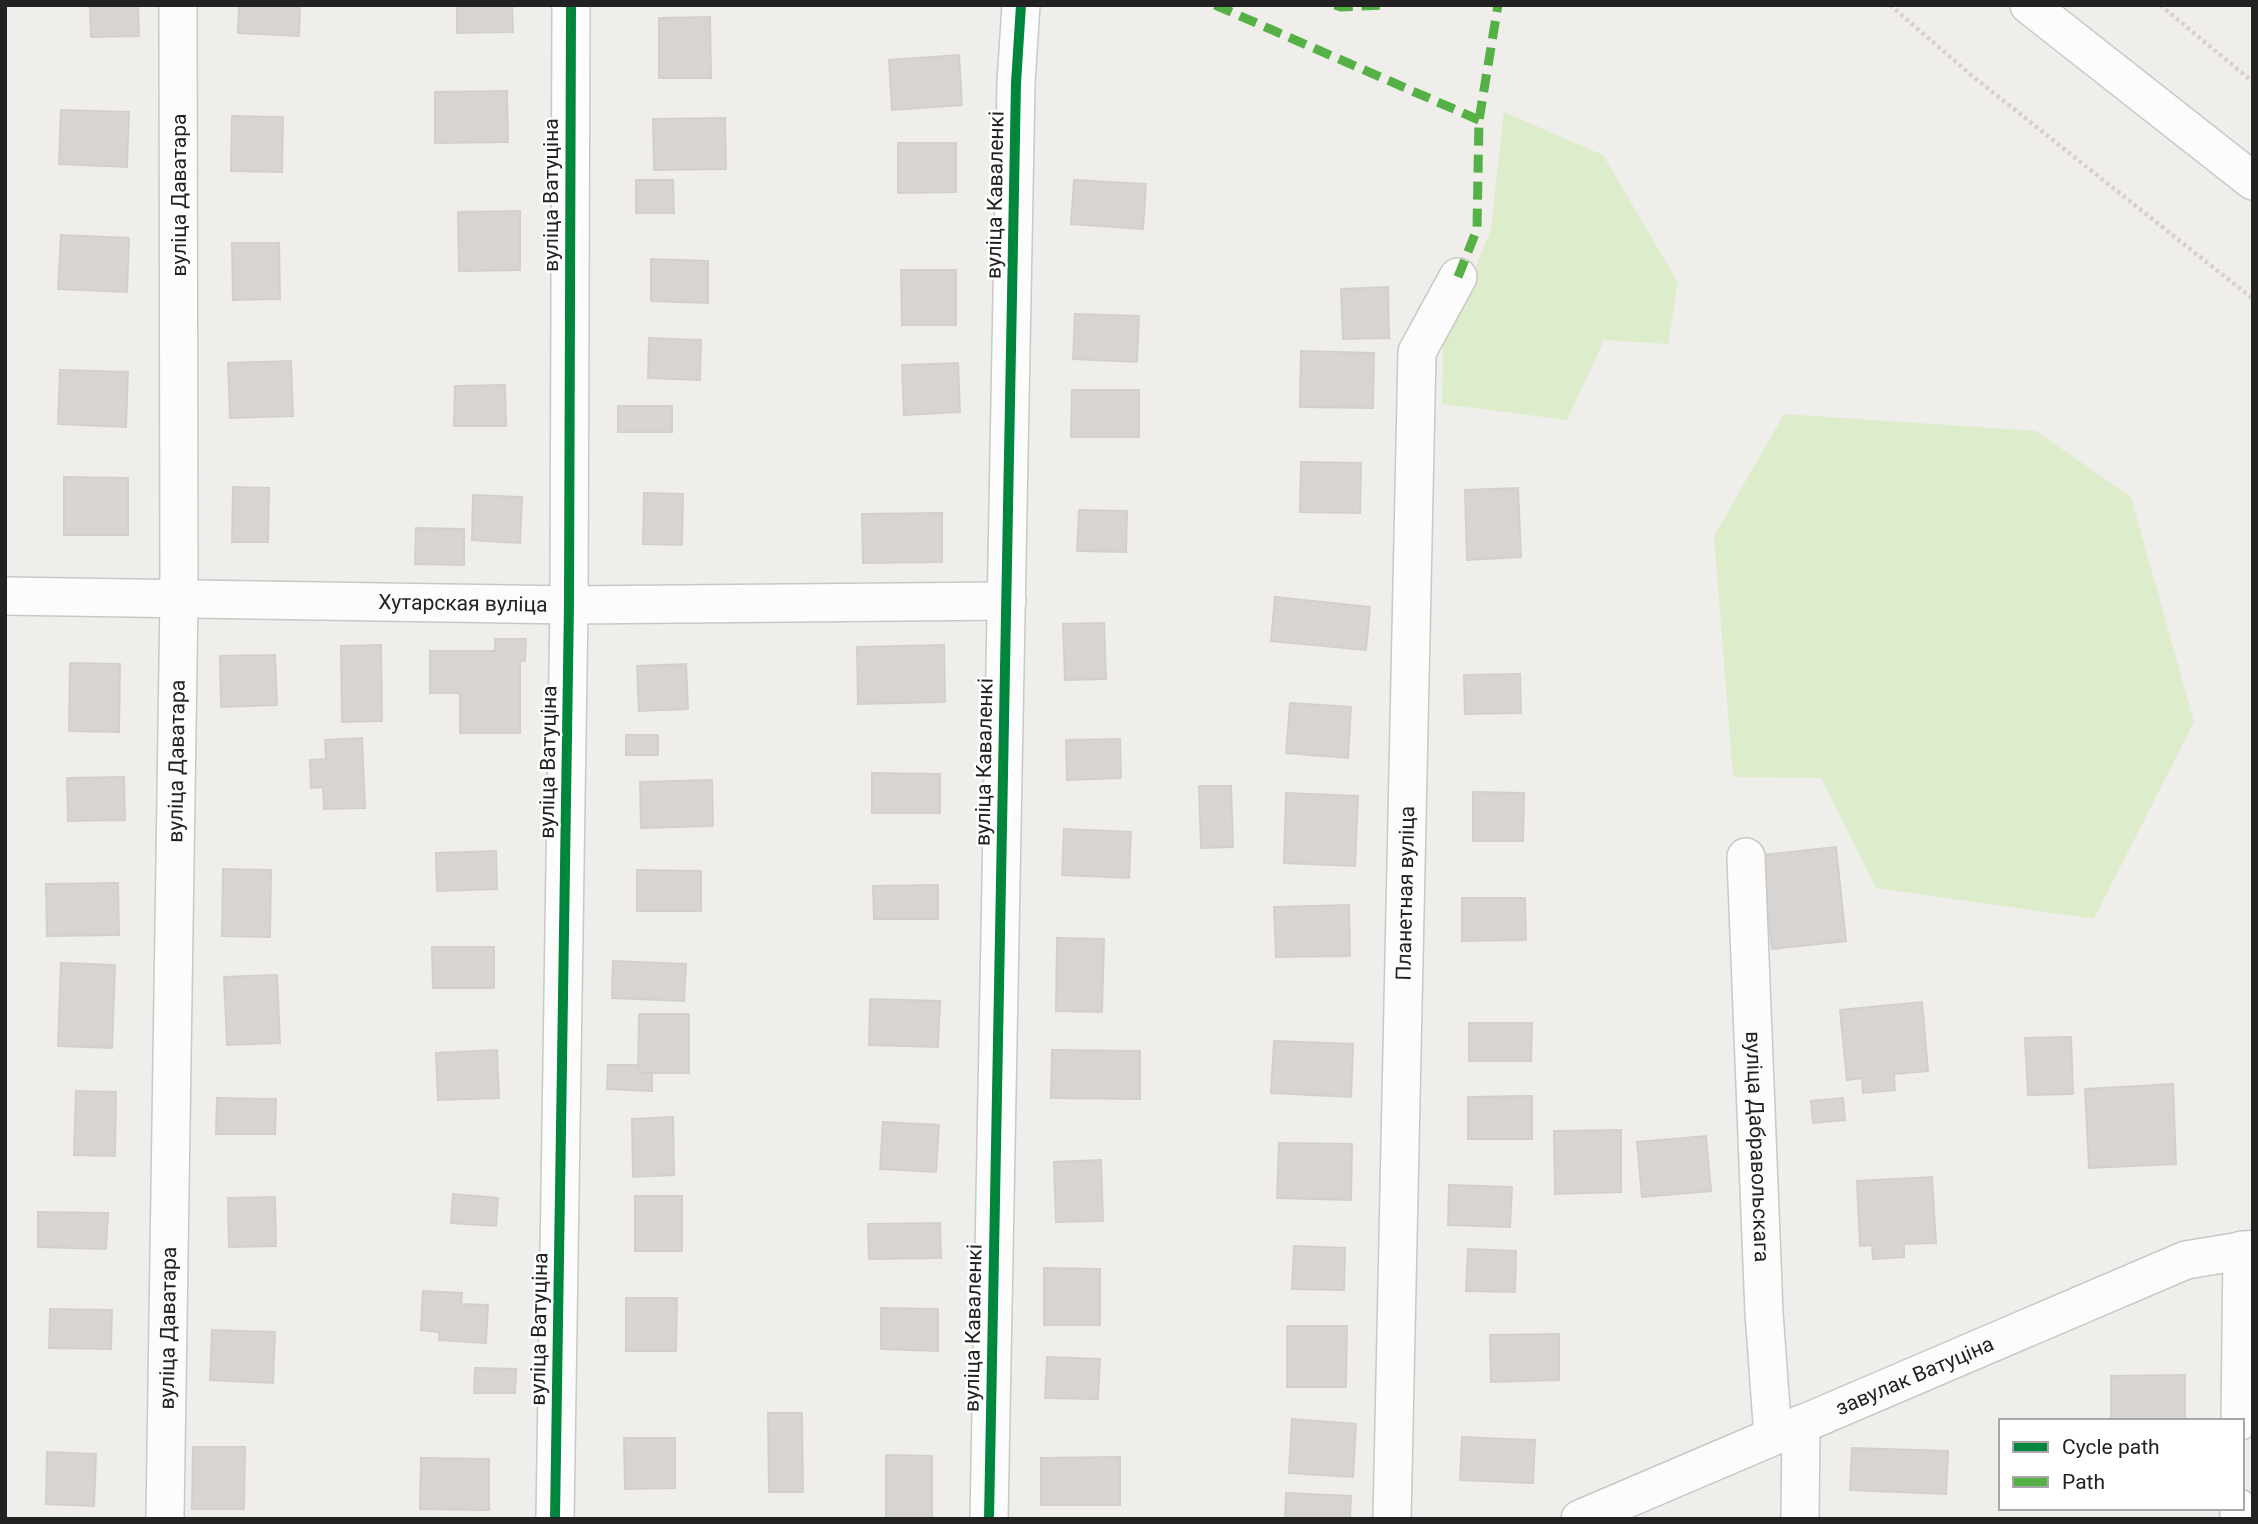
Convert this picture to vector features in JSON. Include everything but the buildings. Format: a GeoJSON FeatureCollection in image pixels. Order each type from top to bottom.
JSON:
{"type":"FeatureCollection","features":[{"type":"Feature","properties":{"kind":"street","name":"вуліца Даватара"},"geometry":{"type":"LineString","coordinates":[[165,1519],[180,598],[178,5]]}},
{"type":"Feature","properties":{"kind":"street","name":"вуліца Ватуціна"},"geometry":{"type":"LineString","coordinates":[[555,1519],[569,605],[571,5]]}},
{"type":"Feature","properties":{"kind":"street","name":"вуліца Каваленкі"},"geometry":{"type":"LineString","coordinates":[[989,1519],[1016,97],[1021,5]]}},
{"type":"Feature","properties":{"kind":"street"},"geometry":{"type":"LineString","coordinates":[[2029,5],[2253,181]]}},
{"type":"Feature","properties":{"kind":"street","name":"Планетная вуліца"},"geometry":{"type":"LineString","coordinates":[[1392,1519],[1418,352],[1458,278]]}},
{"type":"Feature","properties":{"kind":"street","name":"Хутарская вуліца"},"geometry":{"type":"LineString","coordinates":[[5,596],[569,605],[1007,601]]}},
{"type":"Feature","properties":{"kind":"street","name":"вуліца Дабравольскага"},"geometry":{"type":"LineString","coordinates":[[1746,857],[1764,1313],[1787,1430],[1800,1519]]}},
{"type":"Feature","properties":{"kind":"street"},"geometry":{"type":"LineString","coordinates":[[2240,1419],[2248,1249]]}},
{"type":"Feature","properties":{"kind":"street","name":"завулак Ватуціна"},"geometry":{"type":"LineString","coordinates":[[1580,1519],[2186,1260],[2248,1249]]}},
{"type":"Feature","properties":{"kind":"path"},"geometry":{"type":"LineString","coordinates":[[1890,5],[1971,75],[2253,299]]}},
{"type":"Feature","properties":{"kind":"path"},"geometry":{"type":"LineString","coordinates":[[2160,5],[2253,82]]}},
{"type":"Feature","properties":{"kind":"green space"},"geometry":{"type":"Polygon","coordinates":[[[1504,112],[1603,155],[1678,282],[1668,344],[1604,340],[1567,420],[1442,404],[1443,347],[1491,229],[1504,112]]]}},
{"type":"Feature","properties":{"kind":"green space"},"geometry":{"type":"Polygon","coordinates":[[[1784,414],[2036,431],[2131,497],[2194,722],[2094,919],[1876,888],[1821,778],[1733,777],[1714,536],[1784,414]]]}},
{"type":"Feature","properties":{"kind":"marked path"},"geometry":{"type":"LineString","coordinates":[[1215,5],[1479,120]]}},
{"type":"Feature","properties":{"kind":"marked path"},"geometry":{"type":"LineString","coordinates":[[1335,5],[1386,5]]}},
{"type":"Feature","properties":{"kind":"marked path"},"geometry":{"type":"LineString","coordinates":[[1458,277],[1477,229],[1479,120],[1498,5]]}},
{"type":"Feature","properties":{"kind":"cycle path"},"geometry":{"type":"LineString","coordinates":[[555,1519],[569,605],[571,5]]}},
{"type":"Feature","properties":{"kind":"cycle path"},"geometry":{"type":"LineString","coordinates":[[989,1519],[1016,83],[1021,5]]}}]}
